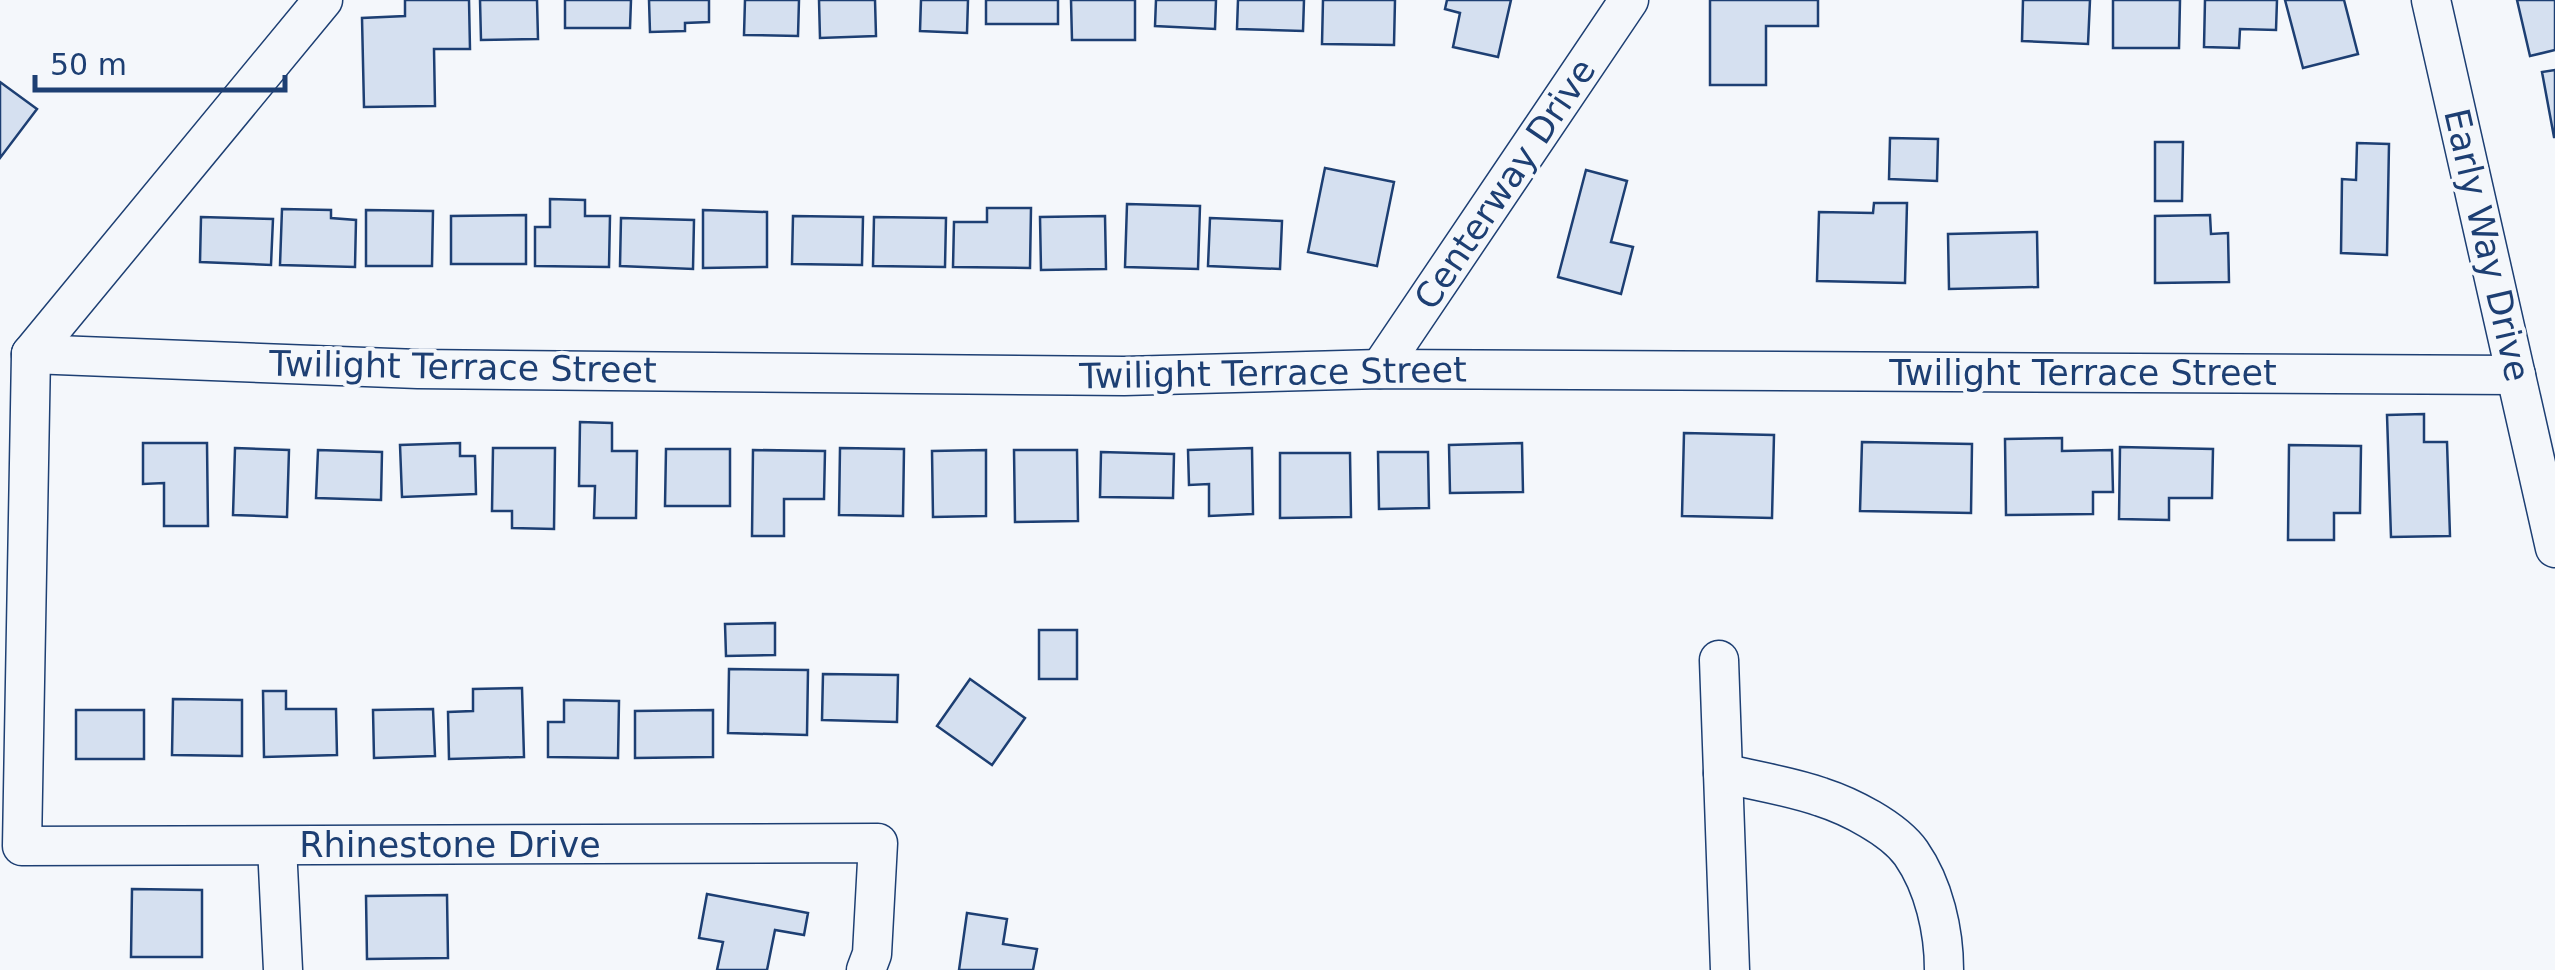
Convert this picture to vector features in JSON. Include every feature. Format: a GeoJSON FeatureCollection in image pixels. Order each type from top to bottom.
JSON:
{"type":"FeatureCollection","features":[{"type":"Feature","properties":{"kind":"street"},"geometry":{"type":"LineString","coordinates":[[31,354],[323,0]]}},
{"type":"Feature","properties":{"kind":"street","name":"Centerway Drive"},"geometry":{"type":"LineString","coordinates":[[1380,369],[1629,0]]}},
{"type":"Feature","properties":{"kind":"street","name":"Early Way Drive"},"geometry":{"type":"LineString","coordinates":[[2431,0],[2555,548]]}},
{"type":"Feature","properties":{"kind":"street","name":"Twilight Terrace Street"},"geometry":{"type":"LineString","coordinates":[[31,354],[418,369],[1026,376],[1380,369],[2516,375]]}},
{"type":"Feature","properties":{"kind":"street","name":"Rhinestone Drive"},"geometry":{"type":"LineString","coordinates":[[31,354],[22,846],[878,843],[872,954],[866,970]]}},
{"type":"Feature","properties":{"kind":"street"},"geometry":{"type":"LineString","coordinates":[[1719,660],[1730,970]]}},
{"type":"Feature","properties":{"kind":"street"},"geometry":{"type":"LineString","coordinates":[[1723,773],[1821,797],[1873,820],[1910,852],[1932,894],[1944,946],[1944,970]]}},
{"type":"Feature","properties":{"kind":"street"},"geometry":{"type":"LineString","coordinates":[[277,846],[283,970]]}},
{"type":"Feature","properties":{"kind":"building"},"geometry":{"type":"Polygon","coordinates":[[[405,0],[469,0],[470,49],[434,49],[435,106],[364,107],[362,18],[405,16],[405,0]]]}},
{"type":"Feature","properties":{"kind":"building"},"geometry":{"type":"Polygon","coordinates":[[[480,0],[537,0],[538,39],[481,40],[480,0]]]}},
{"type":"Feature","properties":{"kind":"building"},"geometry":{"type":"Polygon","coordinates":[[[565,0],[631,0],[630,28],[565,28],[565,0]]]}},
{"type":"Feature","properties":{"kind":"building"},"geometry":{"type":"Polygon","coordinates":[[[649,0],[709,0],[709,22],[685,23],[685,31],[650,32],[649,0]]]}},
{"type":"Feature","properties":{"kind":"building"},"geometry":{"type":"Polygon","coordinates":[[[745,0],[799,0],[798,36],[744,35],[745,0]]]}},
{"type":"Feature","properties":{"kind":"building"},"geometry":{"type":"Polygon","coordinates":[[[819,0],[875,0],[876,36],[820,38],[819,0]]]}},
{"type":"Feature","properties":{"kind":"building"},"geometry":{"type":"Polygon","coordinates":[[[921,0],[968,0],[967,33],[920,31],[921,0]]]}},
{"type":"Feature","properties":{"kind":"building"},"geometry":{"type":"Polygon","coordinates":[[[986,0],[1058,0],[1058,24],[986,24],[986,0]]]}},
{"type":"Feature","properties":{"kind":"building"},"geometry":{"type":"Polygon","coordinates":[[[1071,0],[1135,0],[1135,40],[1072,40],[1071,0]]]}},
{"type":"Feature","properties":{"kind":"building"},"geometry":{"type":"Polygon","coordinates":[[[1156,0],[1216,0],[1215,29],[1155,26],[1156,0]]]}},
{"type":"Feature","properties":{"kind":"building"},"geometry":{"type":"Polygon","coordinates":[[[1238,0],[1304,0],[1303,31],[1237,29],[1238,0]]]}},
{"type":"Feature","properties":{"kind":"building"},"geometry":{"type":"Polygon","coordinates":[[[1323,0],[1395,0],[1394,45],[1322,44],[1323,0]]]}},
{"type":"Feature","properties":{"kind":"building"},"geometry":{"type":"Polygon","coordinates":[[[1447,0],[1511,0],[1498,57],[1453,47],[1460,13],[1445,9],[1447,0]]]}},
{"type":"Feature","properties":{"kind":"building"},"geometry":{"type":"Polygon","coordinates":[[[1710,0],[1818,0],[1818,26],[1766,26],[1766,85],[1710,85],[1710,0]]]}},
{"type":"Feature","properties":{"kind":"building"},"geometry":{"type":"Polygon","coordinates":[[[2023,0],[2090,0],[2088,44],[2022,41],[2023,0]]]}},
{"type":"Feature","properties":{"kind":"building"},"geometry":{"type":"Polygon","coordinates":[[[2113,0],[2180,0],[2179,48],[2113,48],[2113,0]]]}},
{"type":"Feature","properties":{"kind":"building"},"geometry":{"type":"Polygon","coordinates":[[[2205,0],[2277,0],[2276,30],[2240,29],[2239,48],[2204,47],[2205,0]]]}},
{"type":"Feature","properties":{"kind":"building"},"geometry":{"type":"Polygon","coordinates":[[[2285,0],[2344,0],[2358,54],[2303,68],[2285,0]]]}},
{"type":"Feature","properties":{"kind":"building"},"geometry":{"type":"Polygon","coordinates":[[[2517,0],[2555,0],[2555,50],[2530,56],[2517,0]]]}},
{"type":"Feature","properties":{"kind":"building"},"geometry":{"type":"Polygon","coordinates":[[[2555,70],[2555,137],[2554,137],[2542,72],[2555,70]]]}},
{"type":"Feature","properties":{"kind":"building"},"geometry":{"type":"Polygon","coordinates":[[[0,82],[37,109],[0,158],[0,82]]]}},
{"type":"Feature","properties":{"kind":"building"},"geometry":{"type":"Polygon","coordinates":[[[1890,138],[1938,139],[1937,181],[1889,179],[1890,138]]]}},
{"type":"Feature","properties":{"kind":"building"},"geometry":{"type":"Polygon","coordinates":[[[2155,142],[2183,142],[2182,201],[2155,201],[2155,142]]]}},
{"type":"Feature","properties":{"kind":"building"},"geometry":{"type":"Polygon","coordinates":[[[2357,143],[2389,144],[2387,255],[2341,253],[2342,179],[2356,180],[2357,143]]]}},
{"type":"Feature","properties":{"kind":"building"},"geometry":{"type":"Polygon","coordinates":[[[1325,168],[1394,182],[1377,266],[1308,252],[1325,168]]]}},
{"type":"Feature","properties":{"kind":"building"},"geometry":{"type":"Polygon","coordinates":[[[1586,170],[1627,181],[1611,242],[1633,247],[1621,294],[1558,277],[1586,170]]]}},
{"type":"Feature","properties":{"kind":"building"},"geometry":{"type":"Polygon","coordinates":[[[550,199],[585,200],[585,216],[610,216],[609,267],[535,266],[535,227],[550,227],[550,199]]]}},
{"type":"Feature","properties":{"kind":"building"},"geometry":{"type":"Polygon","coordinates":[[[1874,203],[1907,203],[1905,283],[1817,281],[1819,212],[1873,213],[1874,203]]]}},
{"type":"Feature","properties":{"kind":"building"},"geometry":{"type":"Polygon","coordinates":[[[1127,204],[1200,206],[1198,269],[1125,267],[1127,204]]]}},
{"type":"Feature","properties":{"kind":"building"},"geometry":{"type":"Polygon","coordinates":[[[987,208],[1031,208],[1030,268],[953,267],[954,222],[987,222],[987,208]]]}},
{"type":"Feature","properties":{"kind":"building"},"geometry":{"type":"Polygon","coordinates":[[[282,209],[331,210],[331,218],[356,220],[355,267],[280,265],[282,209]]]}},
{"type":"Feature","properties":{"kind":"building"},"geometry":{"type":"Polygon","coordinates":[[[366,210],[433,211],[432,266],[366,266],[366,210]]]}},
{"type":"Feature","properties":{"kind":"building"},"geometry":{"type":"Polygon","coordinates":[[[703,210],[767,212],[767,267],[703,268],[703,210]]]}},
{"type":"Feature","properties":{"kind":"building"},"geometry":{"type":"Polygon","coordinates":[[[526,215],[526,264],[451,264],[451,216],[526,215]]]}},
{"type":"Feature","properties":{"kind":"building"},"geometry":{"type":"Polygon","coordinates":[[[2210,215],[2211,234],[2228,233],[2229,282],[2155,283],[2155,216],[2210,215]]]}},
{"type":"Feature","properties":{"kind":"building"},"geometry":{"type":"Polygon","coordinates":[[[793,216],[863,217],[862,265],[792,264],[793,216]]]}},
{"type":"Feature","properties":{"kind":"building"},"geometry":{"type":"Polygon","coordinates":[[[1105,216],[1106,269],[1041,270],[1040,217],[1105,216]]]}},
{"type":"Feature","properties":{"kind":"building"},"geometry":{"type":"Polygon","coordinates":[[[201,217],[273,219],[271,265],[200,262],[201,217]]]}},
{"type":"Feature","properties":{"kind":"building"},"geometry":{"type":"Polygon","coordinates":[[[874,217],[946,218],[945,267],[873,266],[874,217]]]}},
{"type":"Feature","properties":{"kind":"building"},"geometry":{"type":"Polygon","coordinates":[[[621,218],[694,220],[693,269],[620,266],[621,218]]]}},
{"type":"Feature","properties":{"kind":"building"},"geometry":{"type":"Polygon","coordinates":[[[1210,218],[1282,221],[1280,269],[1208,266],[1210,218]]]}},
{"type":"Feature","properties":{"kind":"building"},"geometry":{"type":"Polygon","coordinates":[[[2037,232],[2038,287],[1949,289],[1948,234],[2037,232]]]}},
{"type":"Feature","properties":{"kind":"building"},"geometry":{"type":"Polygon","coordinates":[[[2424,414],[2424,442],[2447,442],[2450,536],[2391,537],[2387,415],[2424,414]]]}},
{"type":"Feature","properties":{"kind":"building"},"geometry":{"type":"Polygon","coordinates":[[[580,422],[612,423],[612,451],[637,451],[636,518],[594,518],[595,486],[579,486],[580,422]]]}},
{"type":"Feature","properties":{"kind":"building"},"geometry":{"type":"Polygon","coordinates":[[[1684,433],[1774,435],[1772,518],[1682,516],[1684,433]]]}},
{"type":"Feature","properties":{"kind":"building"},"geometry":{"type":"Polygon","coordinates":[[[2062,438],[2062,451],[2112,450],[2113,492],[2093,492],[2093,514],[2006,515],[2005,439],[2062,438]]]}},
{"type":"Feature","properties":{"kind":"building"},"geometry":{"type":"Polygon","coordinates":[[[1862,442],[1972,444],[1971,513],[1860,511],[1862,442]]]}},
{"type":"Feature","properties":{"kind":"building"},"geometry":{"type":"Polygon","coordinates":[[[143,443],[207,443],[208,526],[164,526],[164,483],[143,484],[143,443]]]}},
{"type":"Feature","properties":{"kind":"building"},"geometry":{"type":"Polygon","coordinates":[[[460,443],[460,456],[475,456],[476,494],[402,497],[400,445],[460,443]]]}},
{"type":"Feature","properties":{"kind":"building"},"geometry":{"type":"Polygon","coordinates":[[[1522,443],[1523,492],[1450,493],[1449,445],[1522,443]]]}},
{"type":"Feature","properties":{"kind":"building"},"geometry":{"type":"Polygon","coordinates":[[[2289,445],[2361,446],[2360,513],[2334,513],[2334,540],[2288,540],[2289,445]]]}},
{"type":"Feature","properties":{"kind":"building"},"geometry":{"type":"Polygon","coordinates":[[[2120,447],[2213,449],[2212,498],[2169,498],[2169,520],[2119,519],[2120,447]]]}},
{"type":"Feature","properties":{"kind":"building"},"geometry":{"type":"Polygon","coordinates":[[[235,448],[289,450],[287,517],[233,515],[235,448]]]}},
{"type":"Feature","properties":{"kind":"building"},"geometry":{"type":"Polygon","coordinates":[[[493,448],[555,448],[554,529],[512,528],[512,511],[492,511],[493,448]]]}},
{"type":"Feature","properties":{"kind":"building"},"geometry":{"type":"Polygon","coordinates":[[[840,448],[904,449],[903,516],[839,515],[840,448]]]}},
{"type":"Feature","properties":{"kind":"building"},"geometry":{"type":"Polygon","coordinates":[[[1252,448],[1253,514],[1209,516],[1209,484],[1189,485],[1188,450],[1252,448]]]}},
{"type":"Feature","properties":{"kind":"building"},"geometry":{"type":"Polygon","coordinates":[[[666,449],[730,449],[730,506],[665,506],[666,449]]]}},
{"type":"Feature","properties":{"kind":"building"},"geometry":{"type":"Polygon","coordinates":[[[318,450],[382,452],[381,500],[316,498],[318,450]]]}},
{"type":"Feature","properties":{"kind":"building"},"geometry":{"type":"Polygon","coordinates":[[[753,450],[825,451],[824,499],[784,499],[784,536],[752,536],[753,450]]]}},
{"type":"Feature","properties":{"kind":"building"},"geometry":{"type":"Polygon","coordinates":[[[986,450],[986,516],[933,517],[932,451],[986,450]]]}},
{"type":"Feature","properties":{"kind":"building"},"geometry":{"type":"Polygon","coordinates":[[[1014,450],[1077,450],[1078,521],[1015,522],[1014,450]]]}},
{"type":"Feature","properties":{"kind":"building"},"geometry":{"type":"Polygon","coordinates":[[[1101,452],[1174,454],[1173,498],[1100,497],[1101,452]]]}},
{"type":"Feature","properties":{"kind":"building"},"geometry":{"type":"Polygon","coordinates":[[[1378,452],[1428,452],[1429,508],[1379,509],[1378,452]]]}},
{"type":"Feature","properties":{"kind":"building"},"geometry":{"type":"Polygon","coordinates":[[[1280,453],[1350,453],[1351,517],[1280,518],[1280,453]]]}},
{"type":"Feature","properties":{"kind":"building"},"geometry":{"type":"Polygon","coordinates":[[[775,623],[775,655],[726,656],[725,624],[775,623]]]}},
{"type":"Feature","properties":{"kind":"building"},"geometry":{"type":"Polygon","coordinates":[[[1039,630],[1077,630],[1077,679],[1039,679],[1039,630]]]}},
{"type":"Feature","properties":{"kind":"building"},"geometry":{"type":"Polygon","coordinates":[[[729,669],[808,670],[807,735],[728,733],[729,669]]]}},
{"type":"Feature","properties":{"kind":"building"},"geometry":{"type":"Polygon","coordinates":[[[823,674],[898,675],[897,722],[822,720],[823,674]]]}},
{"type":"Feature","properties":{"kind":"building"},"geometry":{"type":"Polygon","coordinates":[[[970,679],[1025,718],[992,765],[937,726],[970,679]]]}},
{"type":"Feature","properties":{"kind":"building"},"geometry":{"type":"Polygon","coordinates":[[[522,688],[524,757],[449,759],[448,712],[473,711],[473,689],[522,688]]]}},
{"type":"Feature","properties":{"kind":"building"},"geometry":{"type":"Polygon","coordinates":[[[263,691],[286,691],[286,709],[336,709],[337,755],[264,757],[263,691]]]}},
{"type":"Feature","properties":{"kind":"building"},"geometry":{"type":"Polygon","coordinates":[[[173,699],[242,700],[242,756],[172,755],[173,699]]]}},
{"type":"Feature","properties":{"kind":"building"},"geometry":{"type":"Polygon","coordinates":[[[564,700],[619,701],[618,758],[548,757],[548,722],[564,722],[564,700]]]}},
{"type":"Feature","properties":{"kind":"building"},"geometry":{"type":"Polygon","coordinates":[[[433,709],[435,756],[374,758],[373,710],[433,709]]]}},
{"type":"Feature","properties":{"kind":"building"},"geometry":{"type":"Polygon","coordinates":[[[76,710],[144,710],[144,759],[76,759],[76,710]]]}},
{"type":"Feature","properties":{"kind":"building"},"geometry":{"type":"Polygon","coordinates":[[[713,710],[713,757],[635,758],[635,711],[713,710]]]}},
{"type":"Feature","properties":{"kind":"building"},"geometry":{"type":"Polygon","coordinates":[[[132,889],[202,890],[202,957],[131,957],[132,889]]]}},
{"type":"Feature","properties":{"kind":"building"},"geometry":{"type":"Polygon","coordinates":[[[707,894],[808,913],[804,935],[775,930],[767,970],[717,970],[723,942],[699,938],[707,894]]]}},
{"type":"Feature","properties":{"kind":"building"},"geometry":{"type":"Polygon","coordinates":[[[447,895],[448,958],[367,959],[366,896],[447,895]]]}},
{"type":"Feature","properties":{"kind":"building"},"geometry":{"type":"Polygon","coordinates":[[[967,913],[1007,919],[1003,944],[1037,949],[1033,970],[959,970],[967,913]]]}}]}
